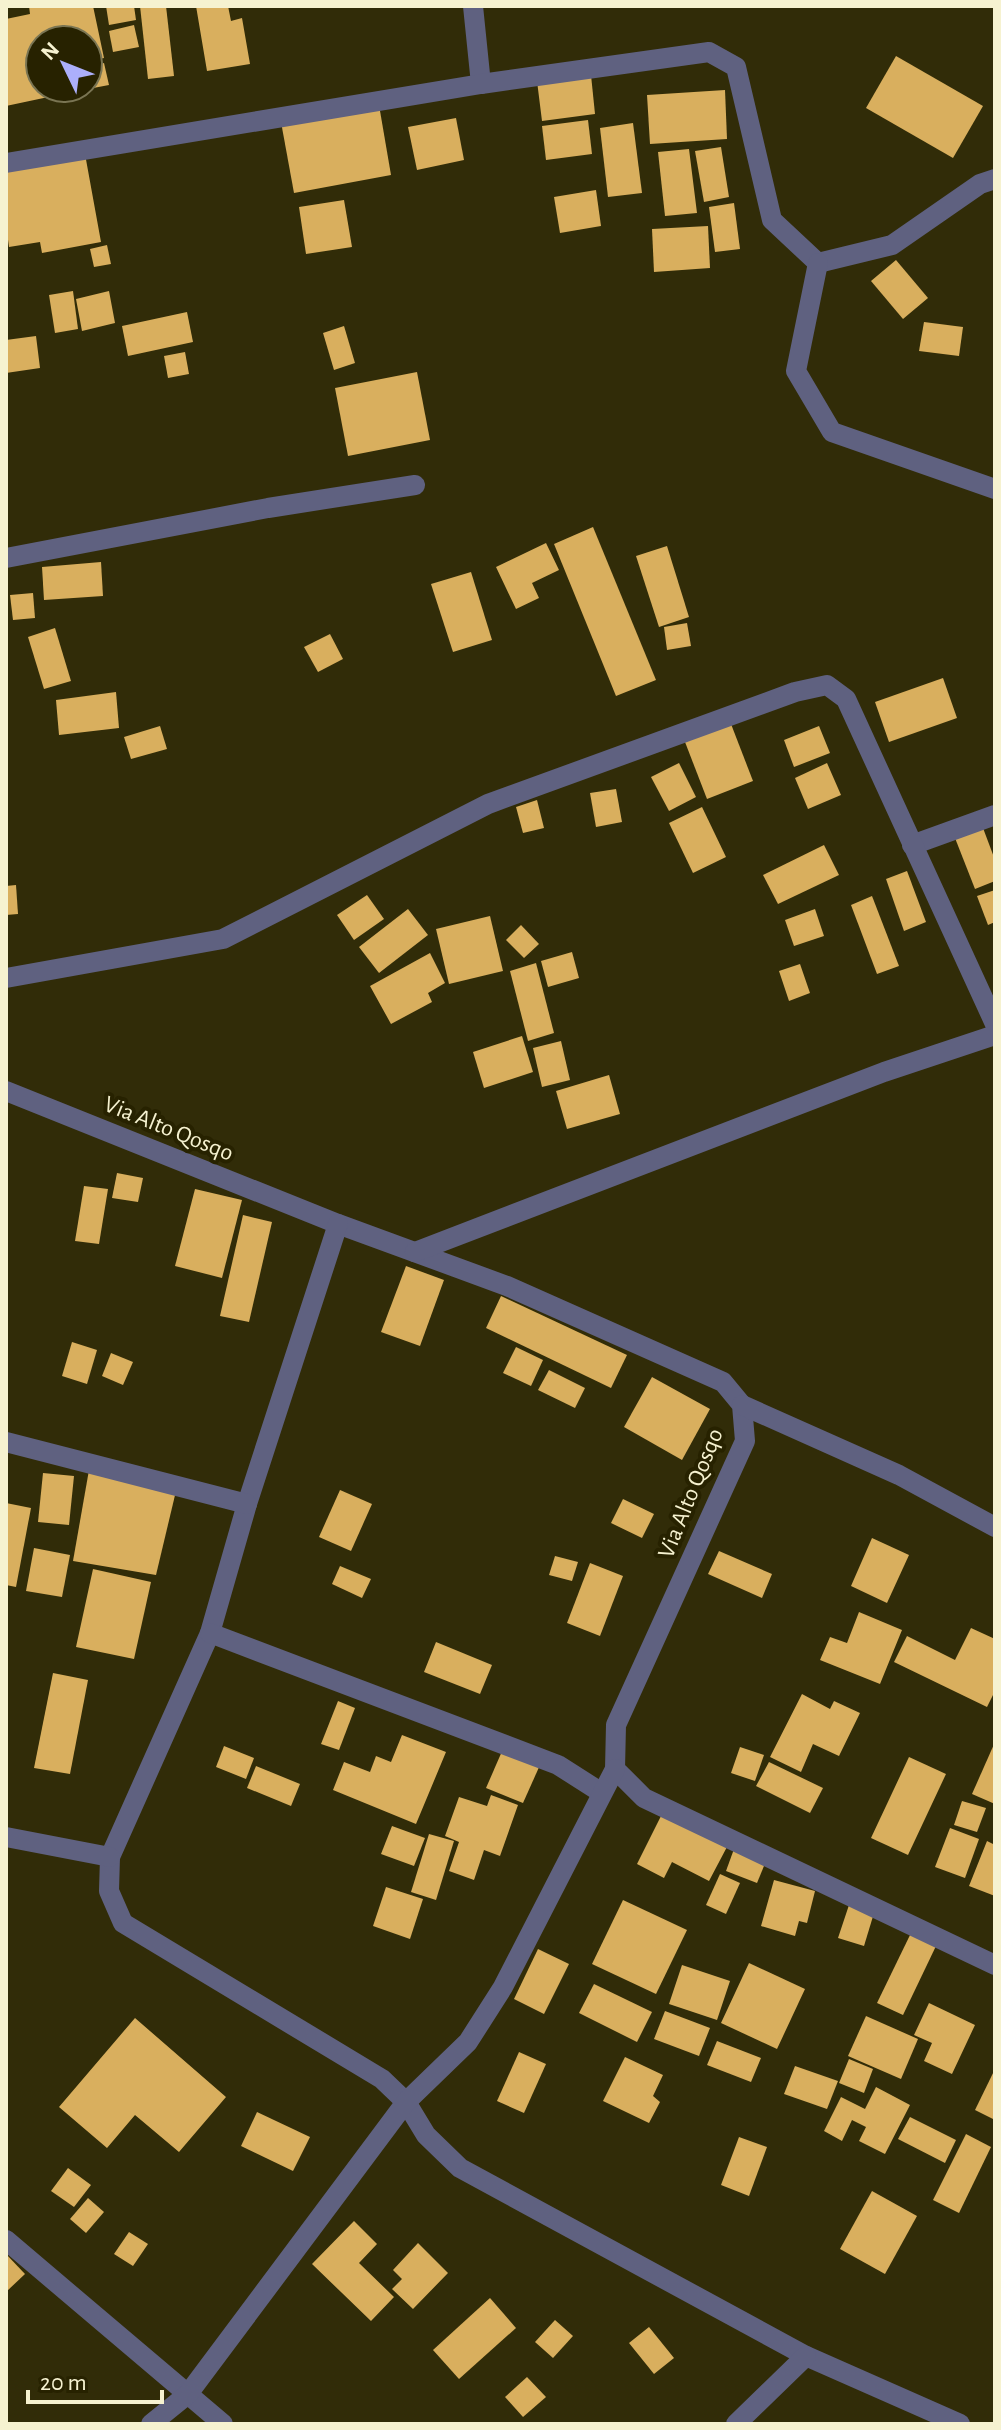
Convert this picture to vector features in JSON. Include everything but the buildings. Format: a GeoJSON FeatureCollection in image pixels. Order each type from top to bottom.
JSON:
{"type":"FeatureCollection","features":[{"type":"Feature","properties":{"kind":"street"},"geometry":{"type":"LineString","coordinates":[[473,6],[481,84]]}},
{"type":"Feature","properties":{"kind":"street"},"geometry":{"type":"LineString","coordinates":[[6,163],[481,84],[709,52],[736,67],[772,220],[818,263]]}},
{"type":"Feature","properties":{"kind":"street"},"geometry":{"type":"LineString","coordinates":[[818,263],[892,245],[980,184],[995,179]]}},
{"type":"Feature","properties":{"kind":"street"},"geometry":{"type":"LineString","coordinates":[[818,263],[796,371],[832,432],[995,489]]}},
{"type":"Feature","properties":{"kind":"street"},"geometry":{"type":"LineString","coordinates":[[6,558],[268,508],[415,485]]}},
{"type":"Feature","properties":{"kind":"street"},"geometry":{"type":"LineString","coordinates":[[6,978],[223,939],[488,804],[795,692],[827,685],[846,699],[995,1024]]}},
{"type":"Feature","properties":{"kind":"street"},"geometry":{"type":"LineString","coordinates":[[912,845],[995,815]]}},
{"type":"Feature","properties":{"kind":"street"},"geometry":{"type":"LineString","coordinates":[[415,1252],[884,1072],[995,1035]]}},
{"type":"Feature","properties":{"kind":"street","name":"Via Alto Qosqo"},"geometry":{"type":"LineString","coordinates":[[6,1091],[338,1224],[507,1286],[723,1382],[742,1405],[745,1441],[616,1725],[615,1769]]}},
{"type":"Feature","properties":{"kind":"street"},"geometry":{"type":"LineString","coordinates":[[338,1224],[247,1504],[210,1633],[110,1857],[109,1891],[123,1923],[382,2079],[406,2102],[426,2135],[460,2168],[806,2356],[960,2424]]}},
{"type":"Feature","properties":{"kind":"street"},"geometry":{"type":"LineString","coordinates":[[742,1405],[899,1475],[995,1527]]}},
{"type":"Feature","properties":{"kind":"street"},"geometry":{"type":"LineString","coordinates":[[6,1442],[247,1504]]}},
{"type":"Feature","properties":{"kind":"street"},"geometry":{"type":"LineString","coordinates":[[210,1633],[558,1765],[602,1793]]}},
{"type":"Feature","properties":{"kind":"street"},"geometry":{"type":"LineString","coordinates":[[151,2424],[188,2394],[406,2102],[468,2042],[503,1987],[615,1769],[644,1798],[995,1965]]}},
{"type":"Feature","properties":{"kind":"street"},"geometry":{"type":"LineString","coordinates":[[6,1837],[110,1857]]}},
{"type":"Feature","properties":{"kind":"street"},"geometry":{"type":"LineString","coordinates":[[6,2240],[223,2424]]}},
{"type":"Feature","properties":{"kind":"street"},"geometry":{"type":"LineString","coordinates":[[736,2424],[806,2356]]}}]}
